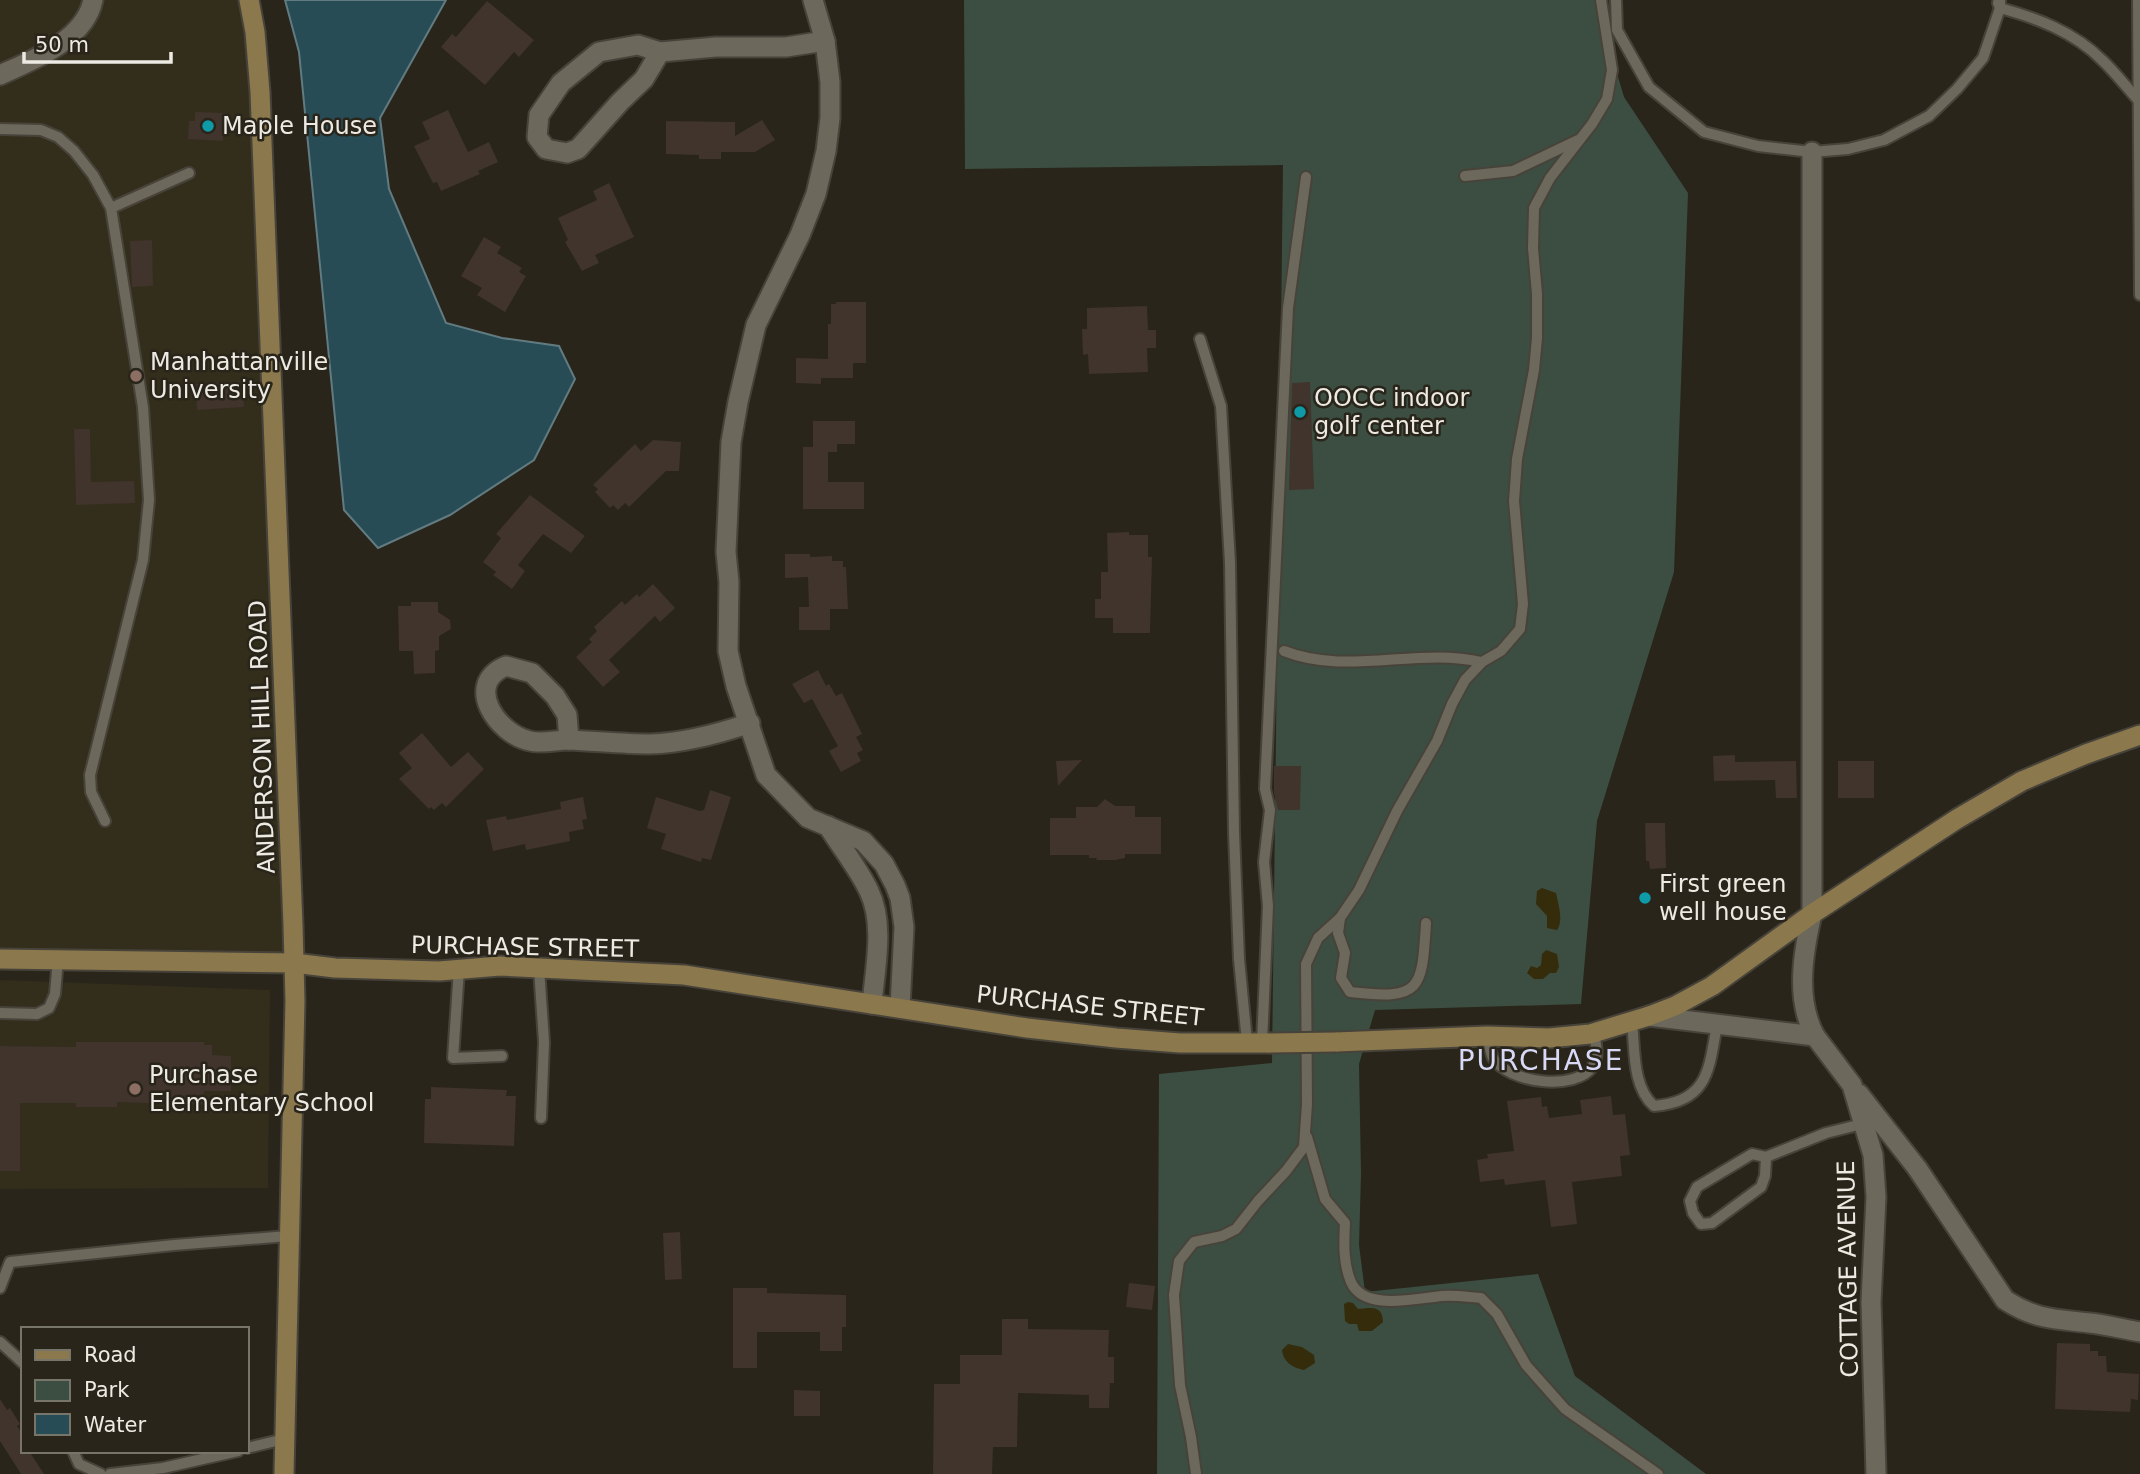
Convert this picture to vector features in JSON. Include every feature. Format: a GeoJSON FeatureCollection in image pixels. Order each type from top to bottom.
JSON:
{"type":"FeatureCollection","features":[{"type":"Feature","properties":{"kind":"main road","name":"ANDERSON HILL ROAD"},"geometry":{"type":"LineString","coordinates":[[248,0],[261,105],[285,660],[294,963],[284,1474]]}},
{"type":"Feature","properties":{"kind":"main road","name":"PURCHASE STREET"},"geometry":{"type":"LineString","coordinates":[[0,959],[294,963],[335,968],[439,971],[500,966],[684,975],[1027,1028],[1180,1043],[1336,1042],[1487,1036],[1549,1038],[1594,1033],[1675,1006],[1712,986],[1812,914],[1957,818],[2022,781],[2086,754],[2140,736]]}},
{"type":"Feature","properties":{"kind":"street"},"geometry":{"type":"LineString","coordinates":[[0,75],[61,43],[77,29],[91,9],[93,0]]}},
{"type":"Feature","properties":{"kind":"street"},"geometry":{"type":"LineString","coordinates":[[813,0],[825,41],[830,82],[830,118],[816,194],[800,235],[756,326],[745,364],[731,442],[726,552],[729,582],[728,650],[736,686],[766,775],[808,818],[863,841],[884,864],[895,885],[900,898],[904,927],[900,1008]]}},
{"type":"Feature","properties":{"kind":"street"},"geometry":{"type":"LineString","coordinates":[[660,52],[644,79],[578,149],[567,153],[545,149],[537,137],[539,115],[561,83],[599,52],[638,45],[660,52],[716,47],[786,47],[825,41]]}},
{"type":"Feature","properties":{"kind":"street"},"geometry":{"type":"LineString","coordinates":[[1812,152],[1812,914],[1805,943],[1803,994],[1806,1020],[1852,1086],[1871,1121],[1917,1168],[2005,1300],[2017,1308],[2046,1319],[2091,1323],[2140,1332]]}},
{"type":"Feature","properties":{"kind":"street"},"geometry":{"type":"LineString","coordinates":[[569,740],[567,715],[555,696],[533,673],[506,666],[495,671],[486,693],[488,706],[494,717],[509,730],[529,741],[650,744],[686,740],[750,723]]}},
{"type":"Feature","properties":{"kind":"street"},"geometry":{"type":"LineString","coordinates":[[828,826],[872,898],[877,925],[872,1004]]}},
{"type":"Feature","properties":{"kind":"street"},"geometry":{"type":"LineString","coordinates":[[872,898],[895,885]]}},
{"type":"Feature","properties":{"kind":"street"},"geometry":{"type":"LineString","coordinates":[[1640,1019],[1717,1024],[1815,1036]]}},
{"type":"Feature","properties":{"kind":"street","name":"COTTAGE AVENUE"},"geometry":{"type":"LineString","coordinates":[[1871,1121],[1876,1197],[1871,1302],[1875,1474]]}},
{"type":"Feature","properties":{"kind":"lane"},"geometry":{"type":"LineString","coordinates":[[1196,1474],[1180,1385],[1174,1295],[1179,1261],[1194,1242],[1223,1236],[1236,1229],[1304,1147],[1307,1104],[1306,964],[1318,938],[1340,918],[1359,890],[1397,811],[1437,741],[1465,680],[1482,662],[1501,652],[1520,629],[1523,604],[1514,501],[1517,459],[1534,370],[1537,338],[1537,294],[1532,248],[1534,208],[1550,178],[1592,124],[1607,99],[1612,70],[1601,0]]}},
{"type":"Feature","properties":{"kind":"lane"},"geometry":{"type":"LineString","coordinates":[[1616,0],[1616,30],[1649,87],[1704,132],[1758,146],[1812,152],[1848,149],[1884,140],[1929,116],[1983,58],[1999,3],[2034,17],[2076,39],[2102,59],[2138,102]]}},
{"type":"Feature","properties":{"kind":"lane"},"geometry":{"type":"LineString","coordinates":[[2138,0],[2140,295]]}},
{"type":"Feature","properties":{"kind":"lane"},"geometry":{"type":"LineString","coordinates":[[0,129],[41,130],[58,137],[74,151],[93,175],[111,208],[143,407],[149,500],[143,560],[90,775],[91,792],[106,821]]}},
{"type":"Feature","properties":{"kind":"lane"},"geometry":{"type":"LineString","coordinates":[[1465,176],[1513,171],[1581,138]]}},
{"type":"Feature","properties":{"kind":"lane"},"geometry":{"type":"LineString","coordinates":[[111,208],[189,173]]}},
{"type":"Feature","properties":{"kind":"lane"},"geometry":{"type":"LineString","coordinates":[[1260,1043],[1268,906],[1264,862],[1270,810],[1265,789],[1288,308],[1306,177]]}},
{"type":"Feature","properties":{"kind":"lane"},"geometry":{"type":"LineString","coordinates":[[1200,339],[1221,405],[1230,562],[1234,846],[1239,959],[1260,1043]]}},
{"type":"Feature","properties":{"kind":"lane"},"geometry":{"type":"LineString","coordinates":[[1284,651],[1301,658],[1327,663],[1423,657],[1462,657],[1482,662]]}},
{"type":"Feature","properties":{"kind":"lane"},"geometry":{"type":"LineString","coordinates":[[1340,918],[1338,933],[1345,953],[1341,978],[1350,992],[1373,995],[1401,994],[1418,982],[1423,961],[1426,923]]}},
{"type":"Feature","properties":{"kind":"lane"},"geometry":{"type":"LineString","coordinates":[[0,1013],[37,1014],[49,1008],[55,994],[58,959]]}},
{"type":"Feature","properties":{"kind":"lane"},"geometry":{"type":"LineString","coordinates":[[538,968],[544,1042],[541,1118]]}},
{"type":"Feature","properties":{"kind":"lane"},"geometry":{"type":"LineString","coordinates":[[459,969],[453,1058],[502,1056]]}},
{"type":"Feature","properties":{"kind":"lane"},"geometry":{"type":"LineString","coordinates":[[1640,1019],[1637,1073],[1645,1098],[1654,1106],[1672,1105],[1694,1095],[1707,1073],[1717,1024]]}},
{"type":"Feature","properties":{"kind":"lane"},"geometry":{"type":"LineString","coordinates":[[1487,1036],[1493,1058],[1508,1072],[1530,1080],[1558,1082],[1582,1075],[1594,1065],[1597,1048],[1594,1033]]}},
{"type":"Feature","properties":{"kind":"lane"},"geometry":{"type":"LineString","coordinates":[[1766,1157],[1765,1176],[1761,1187],[1712,1223],[1700,1224],[1693,1213],[1690,1200],[1697,1187],[1752,1154],[1766,1157],[1826,1133],[1871,1121]]}},
{"type":"Feature","properties":{"kind":"lane"},"geometry":{"type":"LineString","coordinates":[[1305,1130],[1325,1199],[1345,1223],[1344,1255],[1352,1284],[1368,1298],[1396,1301],[1446,1296],[1481,1298],[1497,1314],[1526,1365],[1565,1409],[1658,1474]]}},
{"type":"Feature","properties":{"kind":"lane"},"geometry":{"type":"LineString","coordinates":[[0,1288],[10,1262],[288,1236]]}},
{"type":"Feature","properties":{"kind":"lane"},"geometry":{"type":"LineString","coordinates":[[0,1342],[21,1361]]}},
{"type":"Feature","properties":{"kind":"lane"},"geometry":{"type":"LineString","coordinates":[[248,1448],[284,1439]]}},
{"type":"Feature","properties":{"kind":"lane"},"geometry":{"type":"LineString","coordinates":[[74,1453],[79,1464],[101,1474]]}},
{"type":"Feature","properties":{"kind":"lane"},"geometry":{"type":"LineString","coordinates":[[110,1474],[163,1468],[229,1453]]}},
{"type":"Feature","properties":{"kind":"shaded area","name":"Manhattanville University"},"geometry":{"type":"Polygon","coordinates":[[[0,0],[249,0],[294,963],[0,959],[0,0]]]}},
{"type":"Feature","properties":{"kind":"shaded area","name":"Purchase Elementary School"},"geometry":{"type":"Polygon","coordinates":[[[0,980],[270,990],[268,1188],[0,1189],[0,980]]]}},
{"type":"Feature","properties":{"kind":"green space"},"geometry":{"type":"Polygon","coordinates":[[[964,0],[1595,0],[1624,97],[1688,193],[1674,572],[1597,821],[1581,1004],[1375,1010],[1359,1064],[1359,1245],[1365,1292],[1538,1274],[1575,1376],[1706,1474],[1157,1474],[1159,1074],[1272,1063],[1283,165],[965,169],[964,0]]]}},
{"type":"Feature","properties":{"kind":"sand"},"geometry":{"type":"Polygon","coordinates":[[[1542,888],[1556,893],[1560,917],[1557,930],[1547,928],[1547,916],[1536,904],[1537,891],[1542,888]]]}},
{"type":"Feature","properties":{"kind":"sand"},"geometry":{"type":"Polygon","coordinates":[[[1546,950],[1557,954],[1559,967],[1556,973],[1550,973],[1543,979],[1534,979],[1527,973],[1531,966],[1537,968],[1541,965],[1542,954],[1546,950]]]}},
{"type":"Feature","properties":{"kind":"sand"},"geometry":{"type":"Polygon","coordinates":[[[1348,1302],[1358,1309],[1378,1310],[1383,1322],[1372,1331],[1359,1331],[1357,1324],[1345,1321],[1344,1304],[1348,1302]]]}},
{"type":"Feature","properties":{"kind":"sand"},"geometry":{"type":"Polygon","coordinates":[[[1288,1344],[1302,1347],[1314,1355],[1315,1363],[1304,1370],[1289,1364],[1282,1350],[1288,1344]]]}},
{"type":"Feature","properties":{"kind":"water"},"geometry":{"type":"Polygon","coordinates":[[[285,0],[446,0],[380,118],[389,189],[446,323],[502,338],[559,346],[575,379],[534,460],[450,515],[378,548],[344,510],[299,52],[285,0]]]}},
{"type":"Feature","properties":{"kind":"building"},"geometry":{"type":"Polygon","coordinates":[[[487,1],[534,40],[519,57],[514,52],[485,85],[441,47],[452,34],[456,37],[487,1]]]}},
{"type":"Feature","properties":{"kind":"building"},"geometry":{"type":"Polygon","coordinates":[[[448,110],[468,152],[489,142],[498,162],[478,171],[480,174],[441,191],[437,182],[433,183],[414,146],[430,139],[422,122],[448,110]]]}},
{"type":"Feature","properties":{"kind":"building","name":"Maple House"},"geometry":{"type":"Polygon","coordinates":[[[195,112],[227,113],[223,141],[188,139],[189,121],[195,121],[195,112]]]}},
{"type":"Feature","properties":{"kind":"building"},"geometry":{"type":"Polygon","coordinates":[[[762,120],[775,140],[755,152],[721,152],[721,159],[666,154],[666,121],[735,122],[735,136],[762,120]]]}},
{"type":"Feature","properties":{"kind":"building"},"geometry":{"type":"Polygon","coordinates":[[[609,183],[634,237],[595,255],[599,263],[582,271],[565,242],[568,240],[558,218],[597,200],[593,191],[609,183]]]}},
{"type":"Feature","properties":{"kind":"building"},"geometry":{"type":"Polygon","coordinates":[[[484,237],[501,247],[497,253],[522,268],[519,272],[526,276],[505,312],[477,295],[482,288],[461,276],[484,237]]]}},
{"type":"Feature","properties":{"kind":"building"},"geometry":{"type":"Polygon","coordinates":[[[152,240],[153,286],[132,287],[130,241],[152,240]]]}},
{"type":"Feature","properties":{"kind":"building"},"geometry":{"type":"Polygon","coordinates":[[[866,302],[866,363],[853,363],[853,378],[821,378],[821,384],[796,383],[796,358],[828,359],[828,324],[831,324],[831,304],[866,302]]]}},
{"type":"Feature","properties":{"kind":"building"},"geometry":{"type":"Polygon","coordinates":[[[1147,306],[1148,330],[1156,330],[1156,348],[1147,348],[1148,372],[1089,374],[1088,354],[1083,355],[1082,329],[1087,329],[1087,308],[1147,306]]]}},
{"type":"Feature","properties":{"kind":"building"},"geometry":{"type":"Polygon","coordinates":[[[242,381],[244,407],[197,410],[196,384],[242,381]]]}},
{"type":"Feature","properties":{"kind":"building","name":"OOCC indoor golf center"},"geometry":{"type":"Polygon","coordinates":[[[1310,382],[1314,489],[1289,490],[1292,383],[1310,382]]]}},
{"type":"Feature","properties":{"kind":"building"},"geometry":{"type":"Polygon","coordinates":[[[813,421],[855,421],[855,444],[837,444],[837,452],[828,452],[828,482],[864,482],[864,509],[803,509],[803,447],[813,447],[813,421]]]}},
{"type":"Feature","properties":{"kind":"building"},"geometry":{"type":"Polygon","coordinates":[[[74,429],[90,429],[91,482],[134,481],[135,503],[76,505],[74,429]]]}},
{"type":"Feature","properties":{"kind":"building"},"geometry":{"type":"Polygon","coordinates":[[[653,440],[681,442],[679,471],[666,471],[629,507],[625,503],[618,510],[613,505],[610,508],[595,492],[598,489],[593,485],[635,444],[641,451],[653,440]]]}},
{"type":"Feature","properties":{"kind":"building"},"geometry":{"type":"Polygon","coordinates":[[[530,495],[585,536],[571,553],[543,534],[518,565],[525,571],[512,589],[493,575],[496,572],[483,562],[501,538],[496,534],[530,495]]]}},
{"type":"Feature","properties":{"kind":"building"},"geometry":{"type":"Polygon","coordinates":[[[1129,532],[1129,535],[1148,535],[1148,557],[1152,557],[1150,633],[1113,633],[1113,618],[1095,618],[1095,599],[1101,599],[1101,572],[1108,572],[1107,533],[1129,532]]]}},
{"type":"Feature","properties":{"kind":"building"},"geometry":{"type":"Polygon","coordinates":[[[785,554],[832,556],[832,561],[843,561],[843,567],[846,567],[848,609],[830,609],[830,630],[799,630],[799,607],[809,607],[808,577],[785,578],[785,554]]]}},
{"type":"Feature","properties":{"kind":"building"},"geometry":{"type":"Polygon","coordinates":[[[653,584],[675,608],[660,622],[655,616],[609,660],[620,672],[603,687],[576,657],[592,642],[589,639],[597,631],[594,627],[622,601],[625,605],[653,584]]]}},
{"type":"Feature","properties":{"kind":"building"},"geometry":{"type":"Polygon","coordinates":[[[411,602],[438,602],[438,612],[450,620],[451,629],[439,636],[439,650],[435,651],[435,673],[414,674],[413,651],[399,651],[398,606],[411,606],[411,602]]]}},
{"type":"Feature","properties":{"kind":"building"},"geometry":{"type":"Polygon","coordinates":[[[818,670],[826,686],[829,684],[836,696],[842,693],[862,734],[856,737],[863,750],[857,753],[861,761],[841,772],[829,751],[838,746],[812,699],[804,703],[792,684],[818,670]]]}},
{"type":"Feature","properties":{"kind":"building"},"geometry":{"type":"Polygon","coordinates":[[[422,733],[451,767],[468,752],[484,769],[446,807],[442,803],[434,810],[431,807],[429,809],[399,779],[412,768],[399,753],[422,733]]]}},
{"type":"Feature","properties":{"kind":"building"},"geometry":{"type":"Polygon","coordinates":[[[1735,755],[1735,762],[1796,761],[1797,798],[1776,798],[1775,780],[1714,781],[1713,756],[1735,755]]]}},
{"type":"Feature","properties":{"kind":"building"},"geometry":{"type":"Polygon","coordinates":[[[1082,760],[1058,786],[1056,761],[1082,760]]]}},
{"type":"Feature","properties":{"kind":"building"},"geometry":{"type":"Polygon","coordinates":[[[1838,761],[1874,761],[1874,798],[1838,798],[1838,761]]]}},
{"type":"Feature","properties":{"kind":"building"},"geometry":{"type":"Polygon","coordinates":[[[1274,766],[1301,766],[1300,810],[1278,810],[1274,793],[1274,766]]]}},
{"type":"Feature","properties":{"kind":"building"},"geometry":{"type":"Polygon","coordinates":[[[710,790],[731,797],[711,860],[702,858],[701,862],[661,849],[666,834],[647,828],[656,797],[700,811],[704,810],[710,790]]]}},
{"type":"Feature","properties":{"kind":"building"},"geometry":{"type":"Polygon","coordinates":[[[583,797],[587,819],[582,820],[584,829],[569,832],[570,841],[526,850],[525,844],[493,851],[486,820],[506,816],[507,820],[561,809],[560,802],[583,797]]]}},
{"type":"Feature","properties":{"kind":"building"},"geometry":{"type":"Polygon","coordinates":[[[1105,799],[1115,806],[1135,806],[1135,817],[1161,817],[1161,854],[1125,854],[1125,858],[1115,860],[1096,860],[1097,858],[1089,858],[1089,855],[1050,855],[1050,818],[1076,818],[1076,807],[1097,807],[1105,799]]]}},
{"type":"Feature","properties":{"kind":"building"},"geometry":{"type":"Polygon","coordinates":[[[1645,823],[1665,823],[1666,868],[1650,869],[1649,861],[1646,861],[1645,823]]]}},
{"type":"Feature","properties":{"kind":"building"},"geometry":{"type":"Polygon","coordinates":[[[76,1042],[204,1042],[204,1045],[212,1045],[212,1055],[231,1056],[231,1091],[204,1091],[204,1105],[117,1102],[117,1107],[76,1107],[76,1103],[20,1103],[20,1171],[0,1171],[0,1046],[76,1047],[76,1042]]]}},
{"type":"Feature","properties":{"kind":"building"},"geometry":{"type":"Polygon","coordinates":[[[431,1087],[507,1090],[506,1096],[516,1096],[514,1146],[424,1143],[425,1099],[431,1099],[431,1087]]]}},
{"type":"Feature","properties":{"kind":"building"},"geometry":{"type":"Polygon","coordinates":[[[1611,1096],[1613,1115],[1625,1114],[1630,1155],[1620,1156],[1622,1176],[1572,1182],[1577,1224],[1551,1227],[1545,1180],[1505,1185],[1504,1179],[1480,1182],[1477,1160],[1488,1158],[1487,1154],[1514,1151],[1507,1101],[1541,1097],[1542,1107],[1547,1106],[1549,1118],[1582,1114],[1580,1100],[1611,1096]]]}},
{"type":"Feature","properties":{"kind":"building"},"geometry":{"type":"Polygon","coordinates":[[[680,1232],[682,1279],[665,1280],[663,1233],[680,1232]]]}},
{"type":"Feature","properties":{"kind":"building"},"geometry":{"type":"Polygon","coordinates":[[[1129,1283],[1155,1286],[1152,1310],[1126,1307],[1129,1283]]]}},
{"type":"Feature","properties":{"kind":"building"},"geometry":{"type":"Polygon","coordinates":[[[733,1288],[767,1288],[767,1293],[846,1295],[846,1327],[842,1327],[842,1351],[820,1351],[820,1332],[757,1332],[757,1368],[733,1368],[733,1288]]]}},
{"type":"Feature","properties":{"kind":"building"},"geometry":{"type":"Polygon","coordinates":[[[1002,1319],[1028,1319],[1028,1329],[1109,1330],[1108,1357],[1114,1357],[1114,1383],[1110,1383],[1109,1408],[1089,1408],[1089,1395],[1018,1393],[1017,1447],[993,1447],[992,1474],[933,1474],[934,1384],[960,1384],[960,1355],[1002,1355],[1002,1319]]]}},
{"type":"Feature","properties":{"kind":"building"},"geometry":{"type":"Polygon","coordinates":[[[2057,1343],[2090,1344],[2090,1351],[2098,1351],[2098,1356],[2106,1356],[2107,1372],[2139,1374],[2138,1400],[2131,1399],[2130,1412],[2055,1409],[2057,1343]]]}},
{"type":"Feature","properties":{"kind":"building"},"geometry":{"type":"Polygon","coordinates":[[[794,1390],[820,1391],[820,1416],[794,1416],[794,1390]]]}},
{"type":"Feature","properties":{"kind":"building"},"geometry":{"type":"Polygon","coordinates":[[[0,1399],[7,1410],[10,1408],[20,1424],[17,1426],[21,1432],[21,1453],[30,1453],[44,1474],[21,1474],[0,1441],[0,1399]]]}},
{"type":"Feature","properties":{"kind":"place","name":"Maple House"},"geometry":{"type":"Point","coordinates":[208,126]}},
{"type":"Feature","properties":{"kind":"place","name":"Manhattanville University"},"geometry":{"type":"Point","coordinates":[136,376]}},
{"type":"Feature","properties":{"kind":"place","name":"OOCC indoor golf center"},"geometry":{"type":"Point","coordinates":[1300,412]}},
{"type":"Feature","properties":{"kind":"place","name":"First green well house"},"geometry":{"type":"Point","coordinates":[1645,898]}},
{"type":"Feature","properties":{"kind":"place","name":"Purchase Elementary School"},"geometry":{"type":"Point","coordinates":[135,1089]}},
{"type":"Feature","properties":{"kind":"district","name":"PURCHASE"},"geometry":{"type":"Point","coordinates":[1541,1060]}}]}
